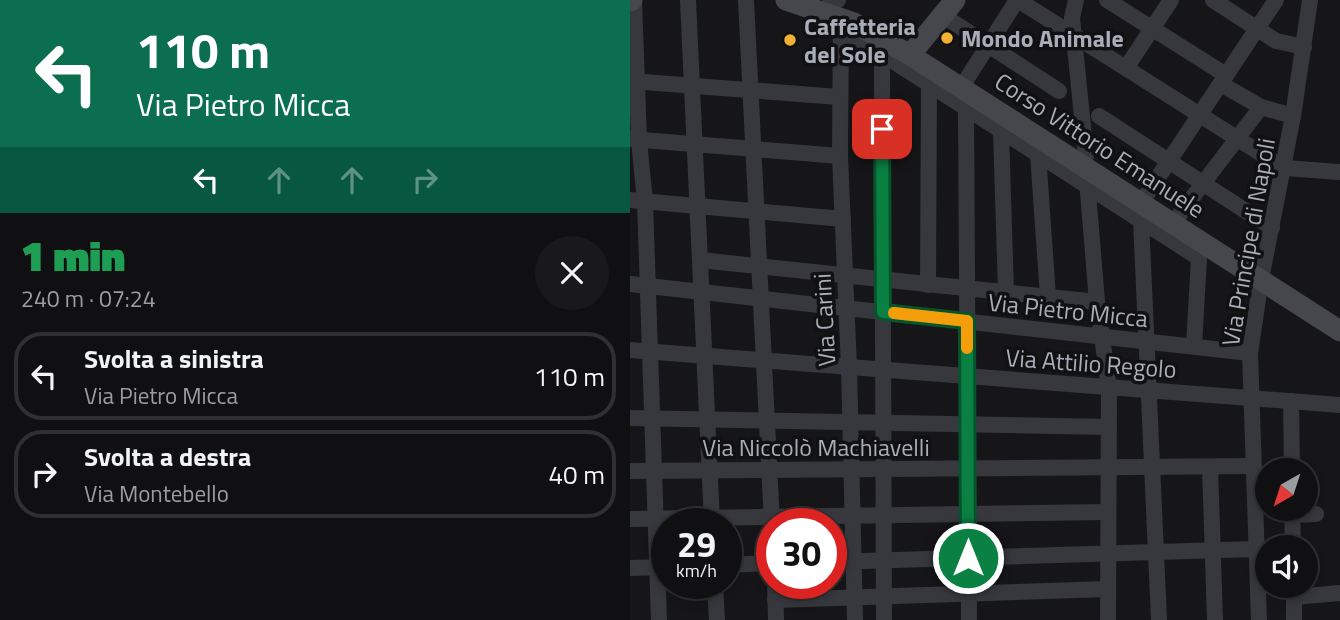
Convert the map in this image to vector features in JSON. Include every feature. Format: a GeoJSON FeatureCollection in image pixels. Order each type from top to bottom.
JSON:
{"type":"FeatureCollection","features":[{"type":"Feature","properties":{"kind":"street"},"geometry":{"type":"LineString","coordinates":[[632,0],[634,140],[637,201],[648,286],[655,508]]}},
{"type":"Feature","properties":{"kind":"street"},"geometry":{"type":"LineString","coordinates":[[688,0],[712,508]]}},
{"type":"Feature","properties":{"kind":"street"},"geometry":{"type":"LineString","coordinates":[[746,0],[771,508]]}},
{"type":"Feature","properties":{"kind":"street","name":"Corso Vittorio Emanuele"},"geometry":{"type":"LineString","coordinates":[[786,0],[835,15],[910,55],[964,98],[1141,211],[1173,223],[1340,331]]}},
{"type":"Feature","properties":{"kind":"street"},"geometry":{"type":"LineString","coordinates":[[969,620],[964,98],[988,45],[1017,0],[1284,168],[1340,172]]}},
{"type":"Feature","properties":{"kind":"street"},"geometry":{"type":"LineString","coordinates":[[1076,0],[1072,18],[1086,156]]}},
{"type":"Feature","properties":{"kind":"street"},"geometry":{"type":"LineString","coordinates":[[1107,0],[1152,28],[1261,107],[1293,116]]}},
{"type":"Feature","properties":{"kind":"street"},"geometry":{"type":"LineString","coordinates":[[1126,68],[1171,0]]}},
{"type":"Feature","properties":{"kind":"street"},"geometry":{"type":"LineString","coordinates":[[1213,0],[1276,41],[1304,47]]}},
{"type":"Feature","properties":{"kind":"street"},"geometry":{"type":"LineString","coordinates":[[1159,620],[1141,211],[1169,161],[1276,0]]}},
{"type":"Feature","properties":{"kind":"street","name":"Via Principe di Napoli"},"geometry":{"type":"LineString","coordinates":[[1255,535],[1250,353],[1261,279],[1293,116],[1310,0]]}},
{"type":"Feature","properties":{"kind":"street"},"geometry":{"type":"LineString","coordinates":[[910,55],[948,8],[988,45],[1059,90]]}},
{"type":"Feature","properties":{"kind":"street"},"geometry":{"type":"LineString","coordinates":[[835,15],[882,54],[929,84],[964,98],[1001,130],[1038,154],[1141,211],[1199,258],[1194,346]]}},
{"type":"Feature","properties":{"kind":"street","name":"Via Carini"},"geometry":{"type":"LineString","coordinates":[[835,15],[851,422],[855,620]]}},
{"type":"Feature","properties":{"kind":"street"},"geometry":{"type":"LineString","coordinates":[[882,54],[884,620]]}},
{"type":"Feature","properties":{"kind":"street"},"geometry":{"type":"LineString","coordinates":[[634,81],[839,97]]}},
{"type":"Feature","properties":{"kind":"street"},"geometry":{"type":"LineString","coordinates":[[928,285],[929,84]]}},
{"type":"Feature","properties":{"kind":"street"},"geometry":{"type":"LineString","coordinates":[[1173,223],[1261,107]]}},
{"type":"Feature","properties":{"kind":"street"},"geometry":{"type":"LineString","coordinates":[[1099,116],[1272,228]]}},
{"type":"Feature","properties":{"kind":"street"},"geometry":{"type":"LineString","coordinates":[[1001,130],[1006,293]]}},
{"type":"Feature","properties":{"kind":"street"},"geometry":{"type":"LineString","coordinates":[[634,140],[840,156]]}},
{"type":"Feature","properties":{"kind":"street"},"geometry":{"type":"LineString","coordinates":[[1038,154],[1048,297]]}},
{"type":"Feature","properties":{"kind":"street"},"geometry":{"type":"LineString","coordinates":[[1088,181],[1097,302],[1109,387],[1108,620]]}},
{"type":"Feature","properties":{"kind":"street"},"geometry":{"type":"LineString","coordinates":[[637,201],[843,219]]}},
{"type":"Feature","properties":{"kind":"street"},"geometry":{"type":"LineString","coordinates":[[700,260],[1097,302]]}},
{"type":"Feature","properties":{"kind":"street","name":"Via Pietro Micca"},"geometry":{"type":"LineString","coordinates":[[630,284],[1250,353]]}},
{"type":"Feature","properties":{"kind":"street","name":"Via Attilio Regolo"},"geometry":{"type":"LineString","coordinates":[[630,350],[1340,405]]}},
{"type":"Feature","properties":{"kind":"street"},"geometry":{"type":"LineString","coordinates":[[1292,401],[1292,458]]}},
{"type":"Feature","properties":{"kind":"street"},"geometry":{"type":"LineString","coordinates":[[630,418],[1109,427]]}},
{"type":"Feature","properties":{"kind":"street","name":"Via Niccolò Machiavelli"},"geometry":{"type":"LineString","coordinates":[[630,471],[1253,466]]}},
{"type":"Feature","properties":{"kind":"street"},"geometry":{"type":"LineString","coordinates":[[1210,467],[1215,620]]}},
{"type":"Feature","properties":{"kind":"street"},"geometry":{"type":"LineString","coordinates":[[847,516],[1108,512]]}},
{"type":"Feature","properties":{"kind":"street"},"geometry":{"type":"LineString","coordinates":[[630,519],[651,518]]}},
{"type":"Feature","properties":{"kind":"street"},"geometry":{"type":"LineString","coordinates":[[847,561],[1255,549]]}},
{"type":"Feature","properties":{"kind":"street"},"geometry":{"type":"LineString","coordinates":[[630,568],[651,567]]}},
{"type":"Feature","properties":{"kind":"street"},"geometry":{"type":"LineString","coordinates":[[776,620],[775,600],[1108,589]]}},
{"type":"Feature","properties":{"kind":"street"},"geometry":{"type":"LineString","coordinates":[[1318,593],[1340,593]]}},
{"type":"Feature","properties":{"kind":"street","name":"Via Principe di Napoli"},"geometry":{"type":"LineString","coordinates":[[1258,598],[1259,620]]}},
{"type":"Feature","properties":{"kind":"street"},"geometry":{"type":"LineString","coordinates":[[1294,598],[1294,620]]}},
{"type":"Feature","properties":{"kind":"street"},"geometry":{"type":"LineString","coordinates":[[659,620],[660,599]]}},
{"type":"Feature","properties":{"kind":"street"},"geometry":{"type":"LineString","coordinates":[[716,599],[717,620]]}},
{"type":"Feature","properties":{"kind":"slow traffic"},"geometry":{"type":"LineString","coordinates":[[894,313],[967,321],[967,348]]}},
{"type":"Feature","properties":{"kind":"place","name":"Mondo Animale"},"geometry":{"type":"Point","coordinates":[947,38]}},
{"type":"Feature","properties":{"kind":"place","name":"Caffetteria del Sole"},"geometry":{"type":"Point","coordinates":[790,40]}},
{"type":"Feature","properties":{"kind":"route"},"geometry":{"type":"LineString","coordinates":[[882,129],[883,312],[967,321],[968,558]]}}]}
